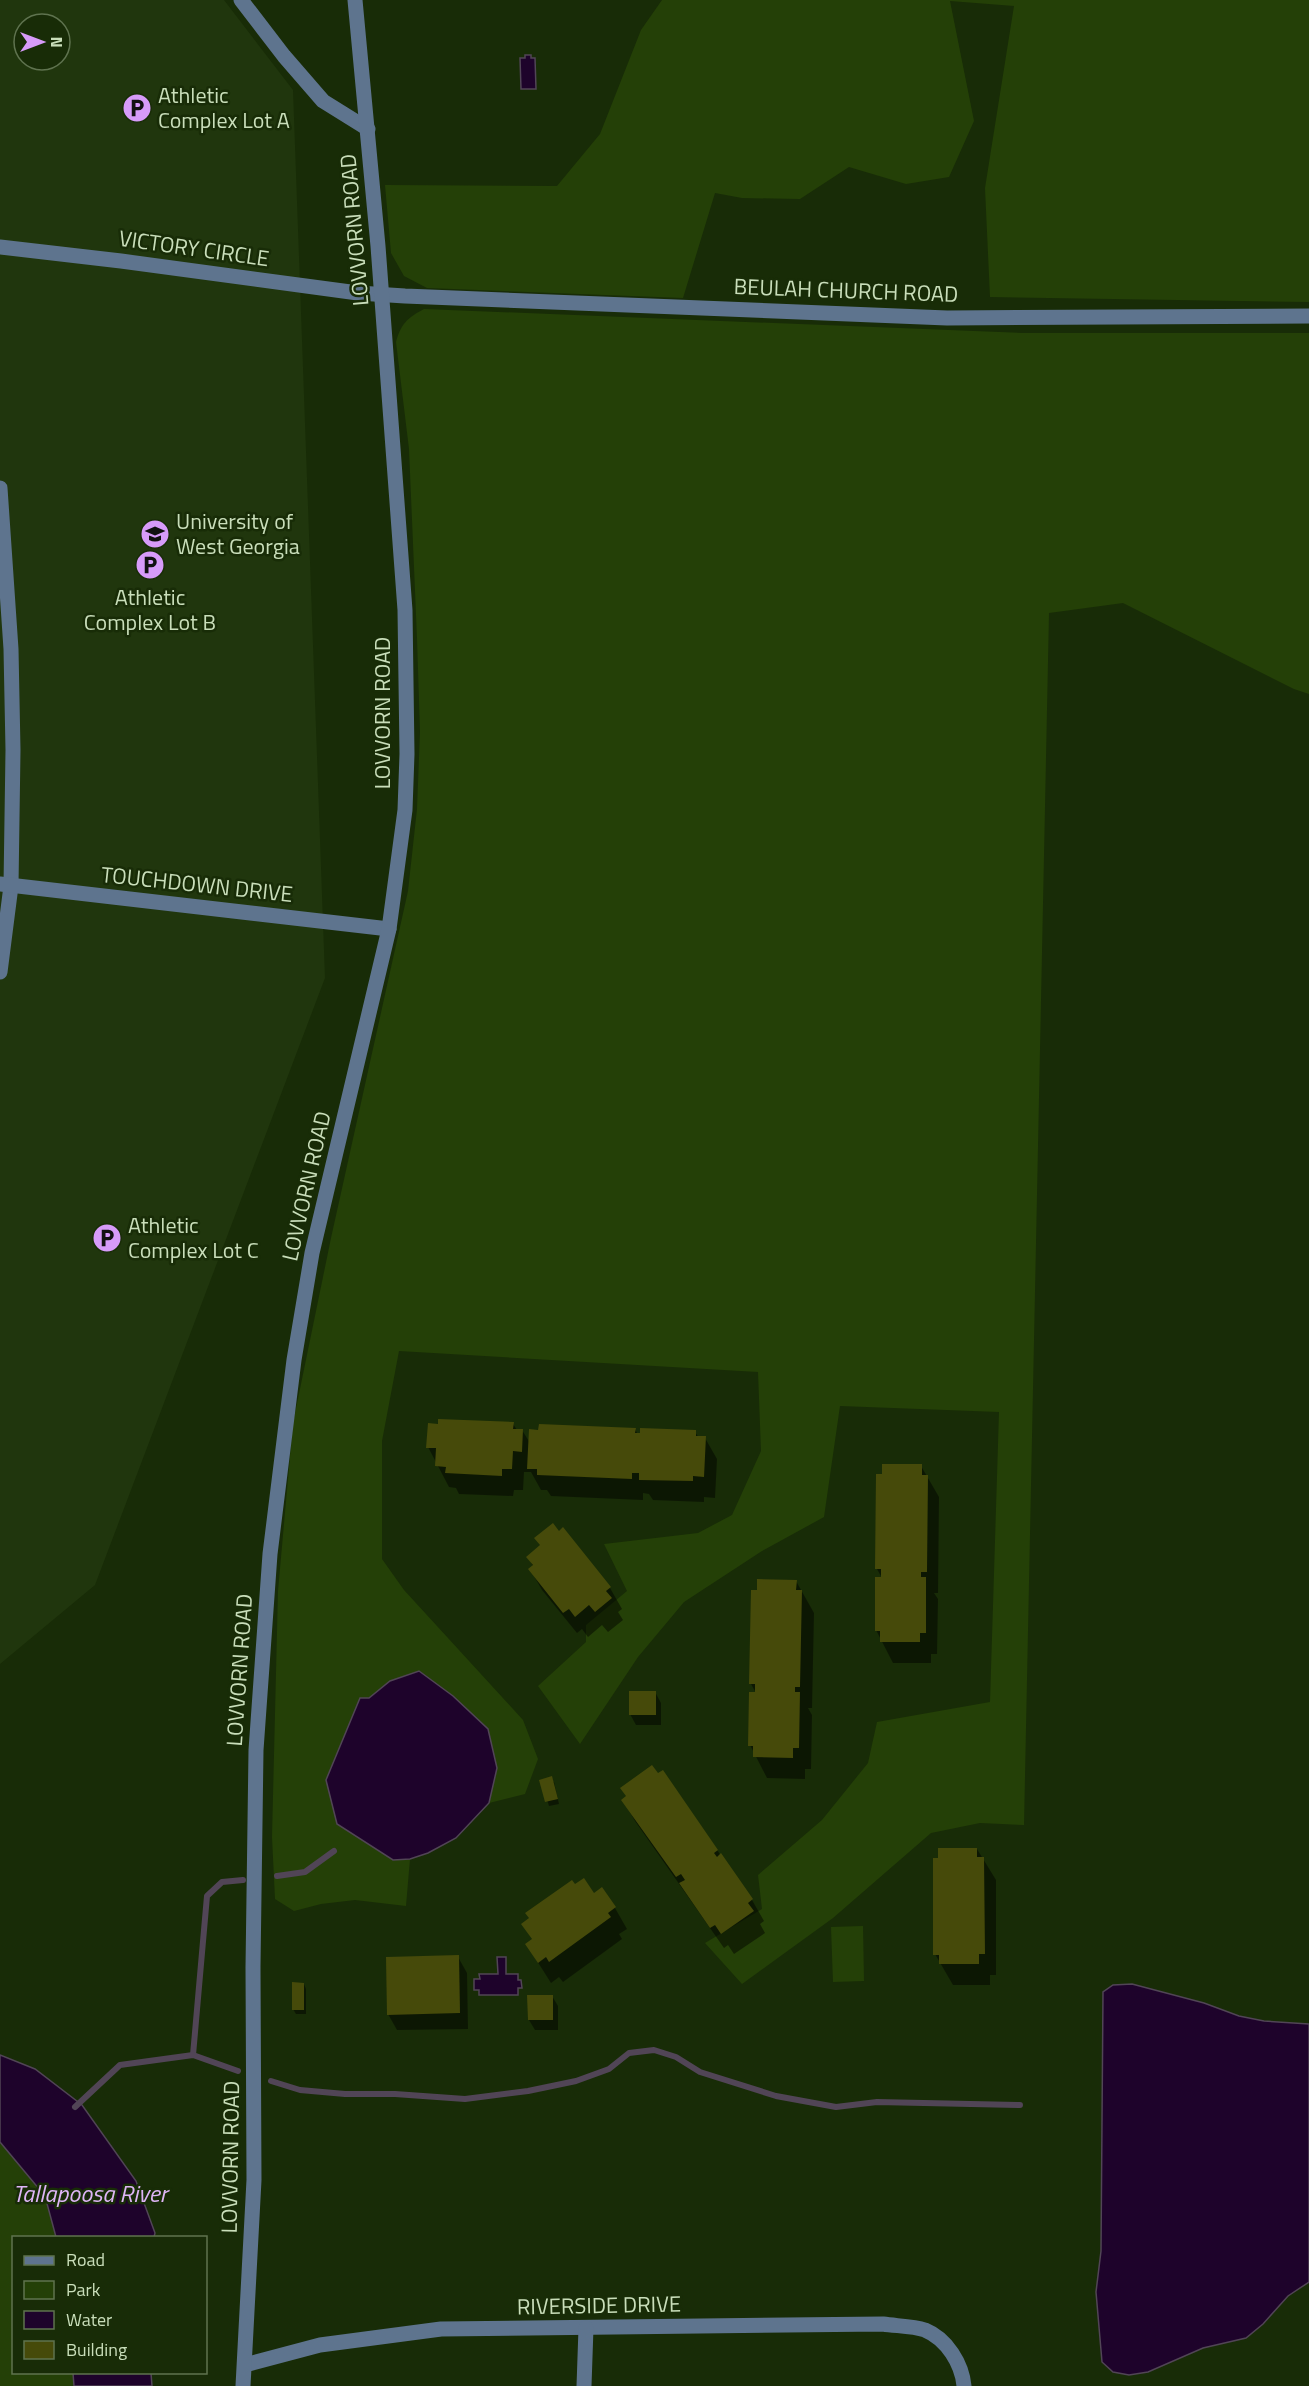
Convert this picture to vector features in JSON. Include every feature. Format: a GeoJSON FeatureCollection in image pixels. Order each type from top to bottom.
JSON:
{"type":"FeatureCollection","features":[{"type":"Feature","properties":{"kind":"street"},"geometry":{"type":"LineString","coordinates":[[241,0],[284,56],[323,101],[368,129]]}},
{"type":"Feature","properties":{"kind":"street","name":"LOVVORN ROAD"},"geometry":{"type":"LineString","coordinates":[[243,2386],[255,2180],[253,1967],[256,1750],[270,1554],[294,1359],[312,1253],[389,929],[405,810],[407,686],[405,610],[382,295],[355,0]]}},
{"type":"Feature","properties":{"kind":"street","name":"VICTORY CIRCLE"},"geometry":{"type":"LineString","coordinates":[[0,247],[382,295]]}},
{"type":"Feature","properties":{"kind":"street","name":"BEULAH CHURCH ROAD"},"geometry":{"type":"LineString","coordinates":[[382,295],[946,318],[1309,316]]}},
{"type":"Feature","properties":{"kind":"street"},"geometry":{"type":"LineString","coordinates":[[0,488],[11,649],[14,750],[0,972]]}},
{"type":"Feature","properties":{"kind":"street","name":"TOUCHDOWN DRIVE"},"geometry":{"type":"LineString","coordinates":[[6,885],[389,929]]}},
{"type":"Feature","properties":{"kind":"street","name":"RIVERSIDE DRIVE"},"geometry":{"type":"LineString","coordinates":[[245,2365],[320,2345],[441,2329],[883,2324],[926,2331],[951,2349],[963,2374],[964,2386]]}},
{"type":"Feature","properties":{"kind":"street"},"geometry":{"type":"LineString","coordinates":[[584,2386],[586,2328]]}},
{"type":"Feature","properties":{"kind":"shaded area","name":"University of West Georgia"},"geometry":{"type":"Polygon","coordinates":[[[0,0],[224,0],[293,90],[325,978],[95,1585],[0,1664],[0,0]]]}},
{"type":"Feature","properties":{"kind":"green space"},"geometry":{"type":"Polygon","coordinates":[[[662,0],[1309,0],[1309,302],[990,297],[985,188],[1014,6],[950,1],[974,121],[949,177],[906,184],[849,167],[800,199],[742,198],[715,193],[683,298],[427,288],[404,276],[391,253],[385,185],[557,186],[600,134],[641,30],[662,0]]]}},
{"type":"Feature","properties":{"kind":"green space"},"geometry":{"type":"Polygon","coordinates":[[[424,309],[1022,333],[1309,333],[1309,694],[1294,689],[1123,603],[1049,613],[1024,1825],[980,1823],[931,1833],[833,1918],[742,1984],[705,1943],[762,1909],[758,1875],[822,1820],[868,1763],[877,1722],[990,1702],[999,1412],[840,1406],[824,1517],[762,1551],[684,1602],[638,1657],[580,1744],[538,1686],[586,1642],[586,1625],[627,1591],[604,1544],[698,1533],[732,1515],[761,1451],[758,1372],[399,1351],[382,1441],[382,1559],[404,1590],[523,1720],[538,1759],[525,1794],[489,1803],[497,1768],[390,1681],[369,1698],[393,1860],[410,1859],[406,1906],[355,1900],[321,1904],[294,1911],[275,1899],[272,1837],[278,1591],[293,1423],[331,1238],[408,891],[417,809],[420,732],[409,449],[396,342],[406,322],[424,309]]]}},
{"type":"Feature","properties":{"kind":"green space"},"geometry":{"type":"Polygon","coordinates":[[[863,1926],[864,1981],[833,1982],[831,1927],[863,1926]]]}},
{"type":"Feature","properties":{"kind":"green space"},"geometry":{"type":"Polygon","coordinates":[[[0,2142],[45,2196],[56,2236],[12,2236],[12,2374],[73,2374],[74,2386],[0,2386],[0,2142]]]}},
{"type":"Feature","properties":{"kind":"water"},"geometry":{"type":"Polygon","coordinates":[[[525,55],[535,58],[536,89],[521,89],[520,58],[525,58],[525,55]]]}},
{"type":"Feature","properties":{"kind":"water"},"geometry":{"type":"Polygon","coordinates":[[[419,1671],[453,1696],[488,1729],[497,1768],[489,1803],[456,1838],[428,1853],[410,1859],[393,1860],[337,1824],[326,1780],[360,1698],[369,1698],[390,1681],[419,1671]]]}},
{"type":"Feature","properties":{"kind":"water"},"geometry":{"type":"Polygon","coordinates":[[[497,1957],[506,1957],[506,1974],[518,1974],[522,1988],[518,1988],[518,1995],[479,1995],[479,1990],[474,1990],[474,1979],[480,1979],[479,1974],[498,1974],[497,1957]]]}},
{"type":"Feature","properties":{"kind":"water"},"geometry":{"type":"Polygon","coordinates":[[[1132,1984],[1204,2003],[1239,2016],[1264,2021],[1309,2024],[1309,2282],[1288,2296],[1263,2324],[1246,2338],[1203,2348],[1148,2372],[1129,2375],[1113,2372],[1102,2362],[1096,2292],[1101,2251],[1103,1992],[1113,1985],[1132,1984]]]}},
{"type":"Feature","properties":{"kind":"water","name":"Tallapoosa River"},"geometry":{"type":"Polygon","coordinates":[[[0,2055],[35,2069],[82,2105],[136,2181],[154,2236],[56,2236],[45,2196],[0,2142],[0,2055]]]}},
{"type":"Feature","properties":{"kind":"water"},"geometry":{"type":"Polygon","coordinates":[[[73,2374],[151,2374],[152,2386],[74,2386],[73,2374]]]}},
{"type":"Feature","properties":{"kind":"building"},"geometry":{"type":"Polygon","coordinates":[[[438,1419],[514,1422],[513,1429],[523,1429],[522,1452],[513,1451],[512,1469],[502,1469],[502,1476],[445,1473],[446,1467],[435,1466],[436,1448],[426,1448],[428,1423],[438,1424],[438,1419]]]}},
{"type":"Feature","properties":{"kind":"building"},"geometry":{"type":"Polygon","coordinates":[[[539,1424],[636,1428],[635,1433],[640,1433],[640,1428],[696,1430],[696,1436],[706,1436],[704,1477],[693,1476],[693,1481],[639,1480],[639,1473],[632,1473],[632,1479],[537,1475],[537,1469],[527,1469],[529,1429],[538,1430],[539,1424]]]}},
{"type":"Feature","properties":{"kind":"building"},"geometry":{"type":"Polygon","coordinates":[[[882,1464],[922,1464],[922,1475],[928,1475],[927,1572],[921,1572],[921,1577],[926,1577],[926,1633],[920,1633],[920,1642],[880,1642],[880,1631],[875,1631],[875,1577],[881,1577],[881,1569],[875,1569],[876,1474],[882,1474],[882,1464]]]}},
{"type":"Feature","properties":{"kind":"building"},"geometry":{"type":"Polygon","coordinates":[[[553,1523],[559,1531],[563,1527],[611,1587],[606,1591],[612,1598],[595,1612],[589,1605],[575,1617],[569,1609],[563,1613],[528,1569],[533,1565],[526,1557],[540,1545],[534,1538],[553,1523]]]}},
{"type":"Feature","properties":{"kind":"building"},"geometry":{"type":"Polygon","coordinates":[[[757,1579],[797,1580],[796,1590],[802,1590],[800,1687],[795,1687],[795,1692],[800,1692],[799,1748],[793,1748],[793,1758],[753,1757],[753,1746],[748,1746],[749,1692],[755,1692],[755,1684],[749,1684],[751,1590],[757,1590],[757,1579]]]}},
{"type":"Feature","properties":{"kind":"building"},"geometry":{"type":"Polygon","coordinates":[[[629,1691],[656,1691],[656,1715],[629,1715],[629,1691]]]}},
{"type":"Feature","properties":{"kind":"building"},"geometry":{"type":"Polygon","coordinates":[[[652,1765],[658,1773],[663,1770],[718,1850],[714,1853],[717,1857],[721,1853],[753,1899],[748,1903],[754,1911],[721,1934],[715,1925],[710,1928],[679,1883],[685,1880],[681,1874],[676,1877],[621,1800],[626,1796],[620,1788],[652,1765]]]}},
{"type":"Feature","properties":{"kind":"building"},"geometry":{"type":"Polygon","coordinates":[[[552,1776],[558,1799],[545,1802],[539,1780],[552,1776]]]}},
{"type":"Feature","properties":{"kind":"building"},"geometry":{"type":"Polygon","coordinates":[[[938,1848],[977,1848],[977,1857],[984,1857],[985,1954],[979,1954],[979,1964],[939,1964],[939,1955],[933,1955],[933,1858],[938,1858],[938,1848]]]}},
{"type":"Feature","properties":{"kind":"building"},"geometry":{"type":"Polygon","coordinates":[[[584,1878],[594,1893],[602,1887],[616,1907],[608,1913],[611,1917],[549,1962],[546,1957],[538,1963],[525,1944],[532,1939],[521,1924],[529,1918],[525,1913],[572,1880],[575,1884],[584,1878]]]}},
{"type":"Feature","properties":{"kind":"building"},"geometry":{"type":"Polygon","coordinates":[[[459,1955],[460,2013],[387,2015],[386,1957],[459,1955]]]}},
{"type":"Feature","properties":{"kind":"building"},"geometry":{"type":"Polygon","coordinates":[[[292,1982],[304,1983],[304,2010],[292,2010],[292,1982]]]}},
{"type":"Feature","properties":{"kind":"building"},"geometry":{"type":"Polygon","coordinates":[[[527,1995],[553,1995],[553,2020],[528,2020],[527,1995]]]}},
{"type":"Feature","properties":{"kind":"waterway"},"geometry":{"type":"LineString","coordinates":[[277,1876],[305,1872],[334,1851]]}},
{"type":"Feature","properties":{"kind":"waterway"},"geometry":{"type":"LineString","coordinates":[[193,2055],[207,1896],[222,1882],[243,1880]]}},
{"type":"Feature","properties":{"kind":"waterway"},"geometry":{"type":"LineString","coordinates":[[271,2081],[300,2090],[465,2099],[528,2091],[576,2081],[609,2069],[629,2053],[654,2050],[676,2057],[700,2072],[776,2096],[836,2107],[877,2102],[1020,2105]]}},
{"type":"Feature","properties":{"kind":"waterway"},"geometry":{"type":"LineString","coordinates":[[75,2107],[120,2065],[193,2055],[238,2071]]}},
{"type":"Feature","properties":{"kind":"place","name":"Athletic Complex Lot A"},"geometry":{"type":"Point","coordinates":[137,108]}},
{"type":"Feature","properties":{"kind":"place","name":"University of West Georgia"},"geometry":{"type":"Point","coordinates":[155,534]}},
{"type":"Feature","properties":{"kind":"place","name":"Athletic Complex Lot B"},"geometry":{"type":"Point","coordinates":[150,565]}},
{"type":"Feature","properties":{"kind":"place","name":"Athletic Complex Lot C"},"geometry":{"type":"Point","coordinates":[107,1238]}}]}
